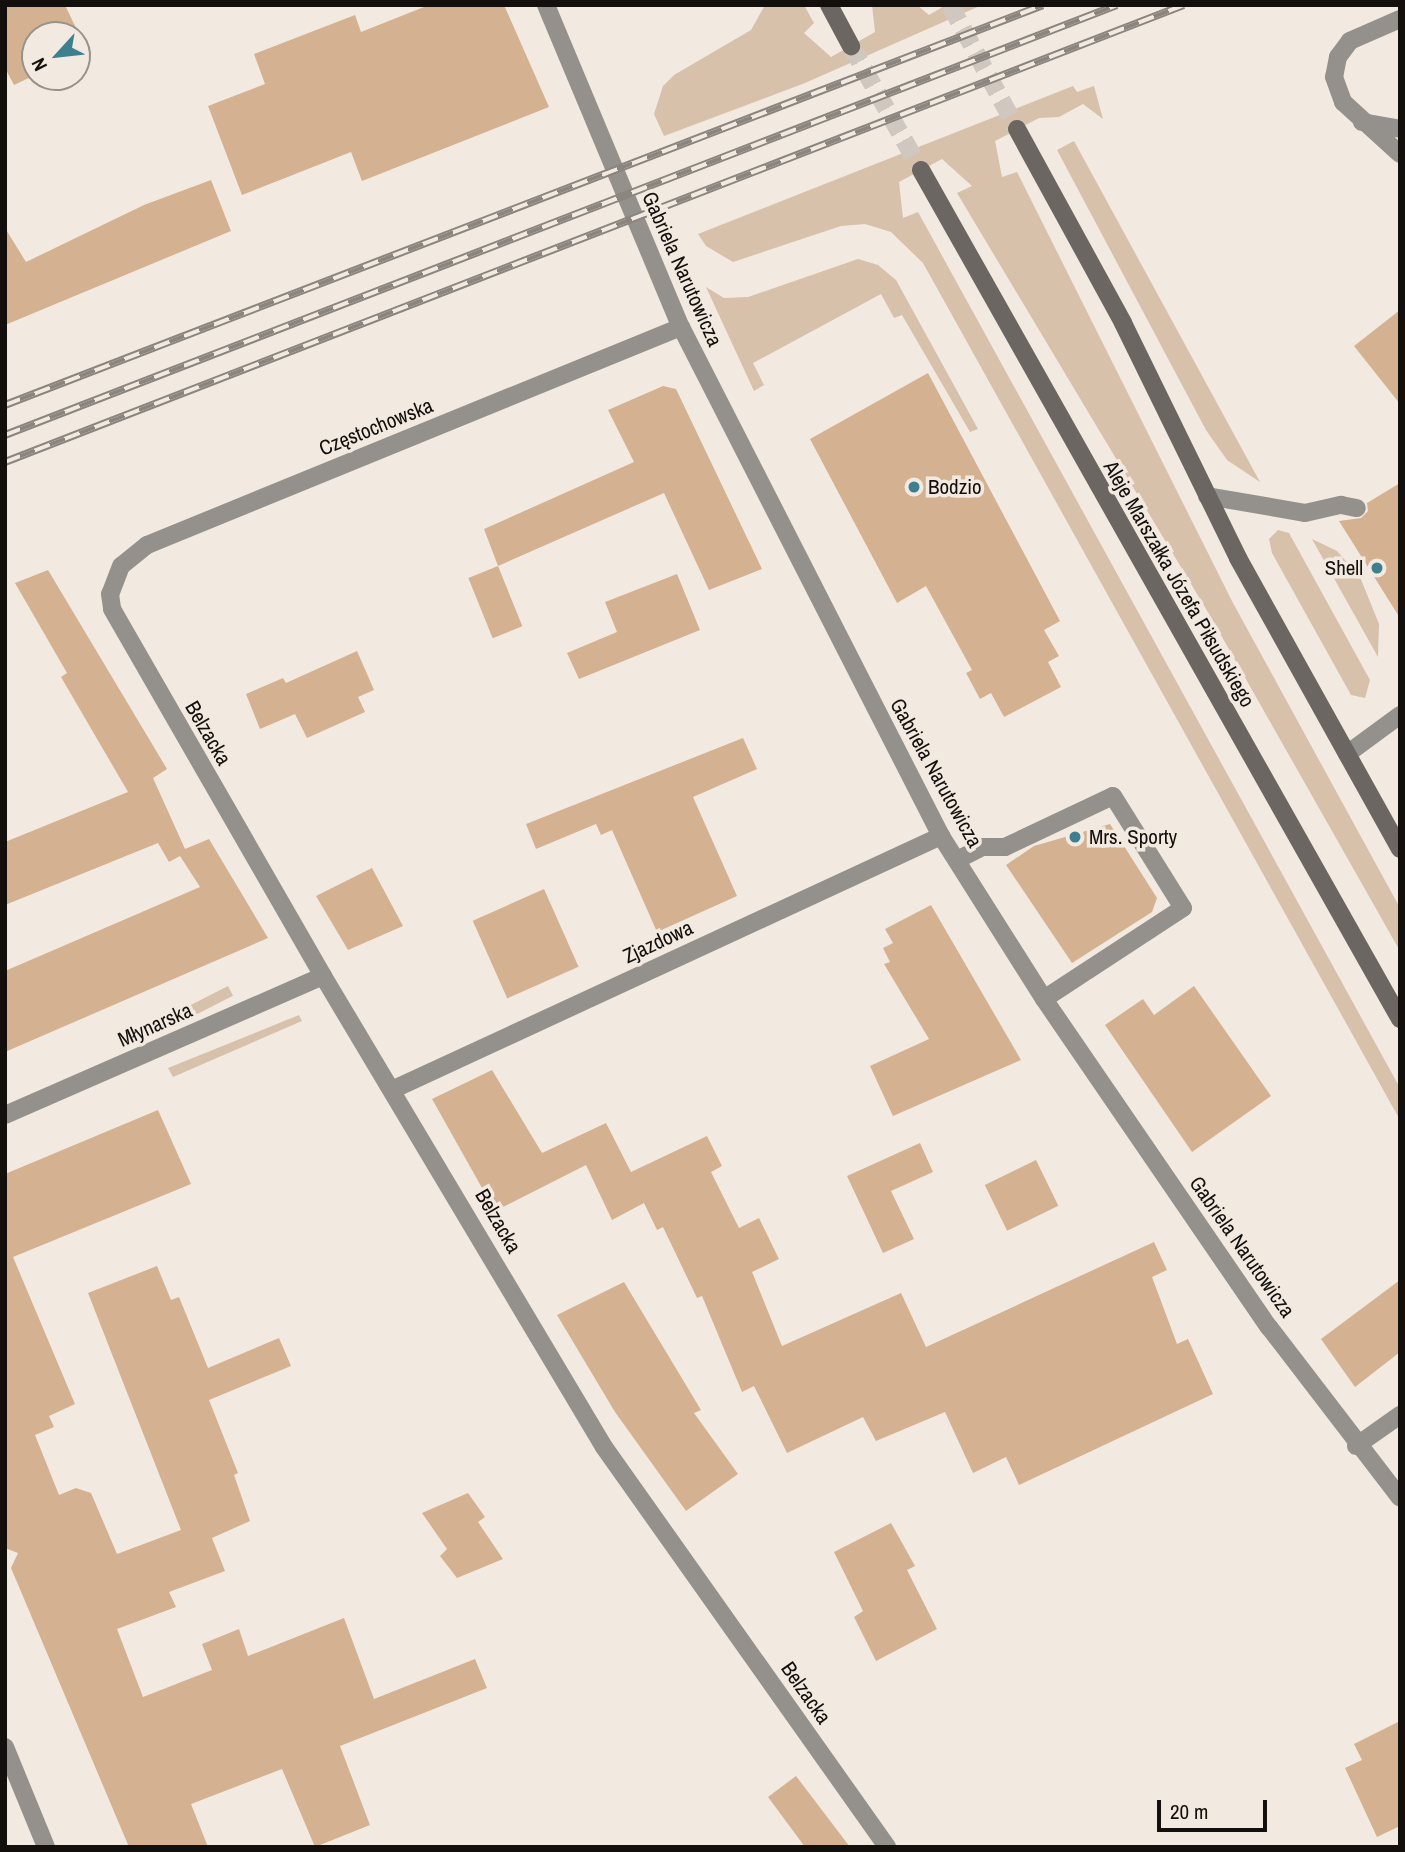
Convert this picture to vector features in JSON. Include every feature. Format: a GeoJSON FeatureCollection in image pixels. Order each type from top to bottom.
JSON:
{"type":"FeatureCollection","features":[{"type":"Feature","properties":{"kind":"main road"},"geometry":{"type":"LineString","coordinates":[[829,5],[851,46]]}},
{"type":"Feature","properties":{"kind":"main road"},"geometry":{"type":"LineString","coordinates":[[1017,129],[1123,323],[1207,496],[1400,849]]}},
{"type":"Feature","properties":{"kind":"main road","name":"Aleje Marszałka Józefa Piłsudskiego"},"geometry":{"type":"LineString","coordinates":[[921,170],[1400,1019]]}},
{"type":"Feature","properties":{"kind":"street","name":"Gabriela Narutowicza"},"geometry":{"type":"LineString","coordinates":[[546,5],[681,327],[941,836],[1044,999],[1356,1446],[1400,1498]]}},
{"type":"Feature","properties":{"kind":"street"},"geometry":{"type":"LineString","coordinates":[[1400,19],[1350,41],[1338,57],[1336,89],[1362,122],[1400,154]]}},
{"type":"Feature","properties":{"kind":"street"},"geometry":{"type":"LineString","coordinates":[[1362,122],[1400,129]]}},
{"type":"Feature","properties":{"kind":"street","name":"Częstochowska"},"geometry":{"type":"LineString","coordinates":[[110,594],[121,566],[147,545],[681,327]]}},
{"type":"Feature","properties":{"kind":"street"},"geometry":{"type":"LineString","coordinates":[[1207,496],[1305,513],[1341,505],[1357,508]]}},
{"type":"Feature","properties":{"kind":"street","name":"Belzacka"},"geometry":{"type":"LineString","coordinates":[[110,594],[116,621],[323,976],[394,1089],[604,1447],[887,1847]]}},
{"type":"Feature","properties":{"kind":"street"},"geometry":{"type":"LineString","coordinates":[[1347,754],[1399,710]]}},
{"type":"Feature","properties":{"kind":"street"},"geometry":{"type":"LineString","coordinates":[[957,860],[982,848],[1005,847],[1113,796],[1183,908],[1044,999]]}},
{"type":"Feature","properties":{"kind":"street","name":"Zjazdowa"},"geometry":{"type":"LineString","coordinates":[[394,1089],[941,836]]}},
{"type":"Feature","properties":{"kind":"street","name":"Młynarska"},"geometry":{"type":"LineString","coordinates":[[5,1115],[323,976]]}},
{"type":"Feature","properties":{"kind":"street"},"geometry":{"type":"LineString","coordinates":[[1356,1446],[1400,1415]]}},
{"type":"Feature","properties":{"kind":"street"},"geometry":{"type":"LineString","coordinates":[[7,1757],[46,1847]]}},
{"type":"Feature","properties":{"kind":"shaded area"},"geometry":{"type":"Polygon","coordinates":[[[765,5],[804,5],[814,23],[804,33],[831,57],[875,32],[872,5],[917,5],[929,15],[946,5],[982,5],[805,83],[664,136],[654,114],[663,86],[674,75],[751,30],[765,5]]]}},
{"type":"Feature","properties":{"kind":"shaded area"},"geometry":{"type":"Polygon","coordinates":[[[1073,86],[1077,92],[1094,86],[1103,119],[1083,104],[1059,117],[1039,118],[995,141],[1002,177],[1017,172],[1233,603],[1400,908],[1400,951],[1209,614],[957,193],[972,186],[942,159],[899,182],[903,218],[918,212],[1400,1088],[1400,1120],[923,263],[891,232],[865,224],[841,226],[733,262],[706,246],[698,234],[1073,86]]]}},
{"type":"Feature","properties":{"kind":"shaded area"},"geometry":{"type":"Polygon","coordinates":[[[1074,141],[1260,482],[1227,460],[1206,430],[1057,150],[1074,141]]]}},
{"type":"Feature","properties":{"kind":"shaded area"},"geometry":{"type":"Polygon","coordinates":[[[858,259],[878,265],[896,280],[978,429],[970,432],[902,315],[894,318],[881,294],[753,363],[764,385],[754,391],[706,287],[724,298],[748,297],[858,259]]]}},
{"type":"Feature","properties":{"kind":"shaded area"},"geometry":{"type":"Polygon","coordinates":[[[1278,530],[1289,533],[1370,680],[1365,698],[1351,695],[1272,553],[1269,539],[1278,530]]]}},
{"type":"Feature","properties":{"kind":"shaded area"},"geometry":{"type":"Polygon","coordinates":[[[1312,539],[1337,551],[1360,577],[1379,624],[1378,657],[1312,539]]]}},
{"type":"Feature","properties":{"kind":"shaded area"},"geometry":{"type":"Polygon","coordinates":[[[228,986],[233,996],[153,1037],[148,1027],[228,986]]]}},
{"type":"Feature","properties":{"kind":"shaded area"},"geometry":{"type":"Polygon","coordinates":[[[299,1015],[302,1021],[173,1077],[168,1068],[299,1015]]]}},
{"type":"Feature","properties":{"kind":"building"},"geometry":{"type":"Polygon","coordinates":[[[5,5],[65,5],[73,21],[21,21],[21,82],[14,85],[5,68],[5,5]]]}},
{"type":"Feature","properties":{"kind":"building"},"geometry":{"type":"Polygon","coordinates":[[[429,5],[504,5],[549,107],[362,181],[351,152],[242,195],[208,106],[265,84],[254,54],[355,15],[361,32],[429,5]]]}},
{"type":"Feature","properties":{"kind":"building"},"geometry":{"type":"Polygon","coordinates":[[[211,180],[231,231],[5,325],[5,228],[26,262],[144,205],[211,180]]]}},
{"type":"Feature","properties":{"kind":"building"},"geometry":{"type":"Polygon","coordinates":[[[1400,310],[1400,404],[1354,346],[1400,310]]]}},
{"type":"Feature","properties":{"kind":"building","name":"Bodzio"},"geometry":{"type":"Polygon","coordinates":[[[928,373],[1060,621],[1044,630],[1059,656],[1048,662],[1061,687],[1004,717],[991,693],[980,699],[966,673],[972,670],[926,586],[897,603],[810,439],[928,373]]]}},
{"type":"Feature","properties":{"kind":"building"},"geometry":{"type":"Polygon","coordinates":[[[663,386],[676,389],[762,569],[709,590],[664,493],[498,566],[484,529],[634,462],[608,410],[663,386]]]}},
{"type":"Feature","properties":{"kind":"building"},"geometry":{"type":"Polygon","coordinates":[[[1400,483],[1400,618],[1339,521],[1361,518],[1368,511],[1367,503],[1400,483]]]}},
{"type":"Feature","properties":{"kind":"building"},"geometry":{"type":"Polygon","coordinates":[[[498,566],[522,626],[493,638],[468,578],[498,566]]]}},
{"type":"Feature","properties":{"kind":"building"},"geometry":{"type":"Polygon","coordinates":[[[48,570],[167,769],[153,778],[185,849],[209,839],[268,938],[5,1052],[5,971],[200,887],[180,856],[169,862],[158,843],[5,905],[5,842],[128,792],[61,677],[67,673],[15,583],[48,570]]]}},
{"type":"Feature","properties":{"kind":"building"},"geometry":{"type":"Polygon","coordinates":[[[677,574],[700,630],[579,679],[567,653],[617,632],[605,602],[677,574]]]}},
{"type":"Feature","properties":{"kind":"building"},"geometry":{"type":"Polygon","coordinates":[[[357,651],[374,690],[358,697],[365,712],[307,738],[295,714],[260,729],[246,694],[283,678],[286,683],[357,651]]]}},
{"type":"Feature","properties":{"kind":"building"},"geometry":{"type":"Polygon","coordinates":[[[743,738],[757,769],[693,797],[737,896],[657,932],[612,830],[601,835],[596,824],[536,849],[526,824],[743,738]]]}},
{"type":"Feature","properties":{"kind":"building"},"geometry":{"type":"Polygon","coordinates":[[[1110,824],[1157,898],[1152,912],[1072,963],[1006,865],[1034,846],[1110,824]]]}},
{"type":"Feature","properties":{"kind":"building"},"geometry":{"type":"Polygon","coordinates":[[[372,868],[403,926],[348,950],[316,896],[372,868]]]}},
{"type":"Feature","properties":{"kind":"building"},"geometry":{"type":"Polygon","coordinates":[[[544,889],[579,967],[507,998],[473,921],[544,889]]]}},
{"type":"Feature","properties":{"kind":"building"},"geometry":{"type":"Polygon","coordinates":[[[931,905],[1021,1060],[893,1116],[870,1066],[929,1039],[884,964],[890,962],[883,948],[893,943],[885,929],[931,905]]]}},
{"type":"Feature","properties":{"kind":"building"},"geometry":{"type":"Polygon","coordinates":[[[1194,986],[1271,1096],[1192,1152],[1105,1025],[1143,999],[1154,1015],[1194,986]]]}},
{"type":"Feature","properties":{"kind":"building"},"geometry":{"type":"Polygon","coordinates":[[[492,1070],[542,1153],[606,1123],[631,1172],[707,1136],[722,1166],[711,1172],[739,1228],[759,1218],[779,1259],[752,1272],[782,1346],[901,1293],[926,1347],[1154,1242],[1167,1270],[1152,1277],[1177,1344],[1188,1339],[1213,1394],[1019,1485],[1006,1457],[973,1473],[945,1412],[876,1441],[863,1417],[787,1453],[754,1386],[742,1392],[702,1296],[697,1298],[663,1227],[657,1230],[644,1203],[612,1220],[586,1165],[495,1211],[432,1099],[492,1070]]]}},
{"type":"Feature","properties":{"kind":"building"},"geometry":{"type":"Polygon","coordinates":[[[158,1110],[191,1184],[13,1257],[75,1404],[49,1416],[54,1427],[35,1435],[59,1495],[76,1488],[91,1493],[117,1554],[181,1530],[88,1293],[157,1266],[171,1300],[179,1297],[208,1368],[279,1338],[291,1366],[209,1400],[238,1473],[234,1475],[250,1521],[212,1538],[225,1571],[169,1592],[176,1607],[117,1629],[143,1697],[212,1670],[202,1644],[239,1629],[248,1656],[344,1618],[374,1699],[475,1659],[487,1688],[340,1746],[370,1825],[315,1847],[282,1769],[191,1804],[208,1847],[129,1847],[11,1568],[18,1553],[5,1548],[5,1174],[158,1110]]]}},
{"type":"Feature","properties":{"kind":"building"},"geometry":{"type":"Polygon","coordinates":[[[920,1143],[933,1172],[891,1191],[914,1239],[883,1253],[847,1176],[920,1143]]]}},
{"type":"Feature","properties":{"kind":"building"},"geometry":{"type":"Polygon","coordinates":[[[1036,1160],[1058,1206],[1007,1231],[985,1185],[1036,1160]]]}},
{"type":"Feature","properties":{"kind":"building"},"geometry":{"type":"Polygon","coordinates":[[[1400,1280],[1400,1352],[1355,1387],[1321,1339],[1400,1280]]]}},
{"type":"Feature","properties":{"kind":"building"},"geometry":{"type":"Polygon","coordinates":[[[624,1282],[701,1410],[694,1413],[738,1474],[686,1511],[615,1412],[557,1315],[624,1282]]]}},
{"type":"Feature","properties":{"kind":"building"},"geometry":{"type":"Polygon","coordinates":[[[468,1493],[485,1517],[478,1522],[503,1559],[457,1578],[440,1556],[447,1549],[422,1513],[468,1493]]]}},
{"type":"Feature","properties":{"kind":"building"},"geometry":{"type":"Polygon","coordinates":[[[891,1523],[915,1566],[907,1570],[937,1629],[876,1661],[854,1617],[863,1611],[834,1552],[891,1523]]]}},
{"type":"Feature","properties":{"kind":"building"},"geometry":{"type":"Polygon","coordinates":[[[1400,1721],[1400,1826],[1377,1837],[1345,1768],[1362,1760],[1354,1744],[1400,1721]]]}},
{"type":"Feature","properties":{"kind":"building"},"geometry":{"type":"Polygon","coordinates":[[[796,1776],[850,1847],[805,1847],[768,1797],[796,1776]]]}},
{"type":"Feature","properties":{"kind":"tunnel"},"geometry":{"type":"LineString","coordinates":[[950,5],[1017,129]]}},
{"type":"Feature","properties":{"kind":"tunnel"},"geometry":{"type":"LineString","coordinates":[[851,46],[921,170]]}},
{"type":"Feature","properties":{"kind":"railway"},"geometry":{"type":"LineString","coordinates":[[5,405],[1043,5]]}},
{"type":"Feature","properties":{"kind":"railway"},"geometry":{"type":"LineString","coordinates":[[5,435],[1117,5]]}},
{"type":"Feature","properties":{"kind":"railway"},"geometry":{"type":"LineString","coordinates":[[5,462],[1184,5]]}},
{"type":"Feature","properties":{"kind":"place","name":"Bodzio"},"geometry":{"type":"Point","coordinates":[914,487]}},
{"type":"Feature","properties":{"kind":"place","name":"Shell"},"geometry":{"type":"Point","coordinates":[1377,568]}},
{"type":"Feature","properties":{"kind":"place","name":"Mrs. Sporty"},"geometry":{"type":"Point","coordinates":[1075,837]}}]}
